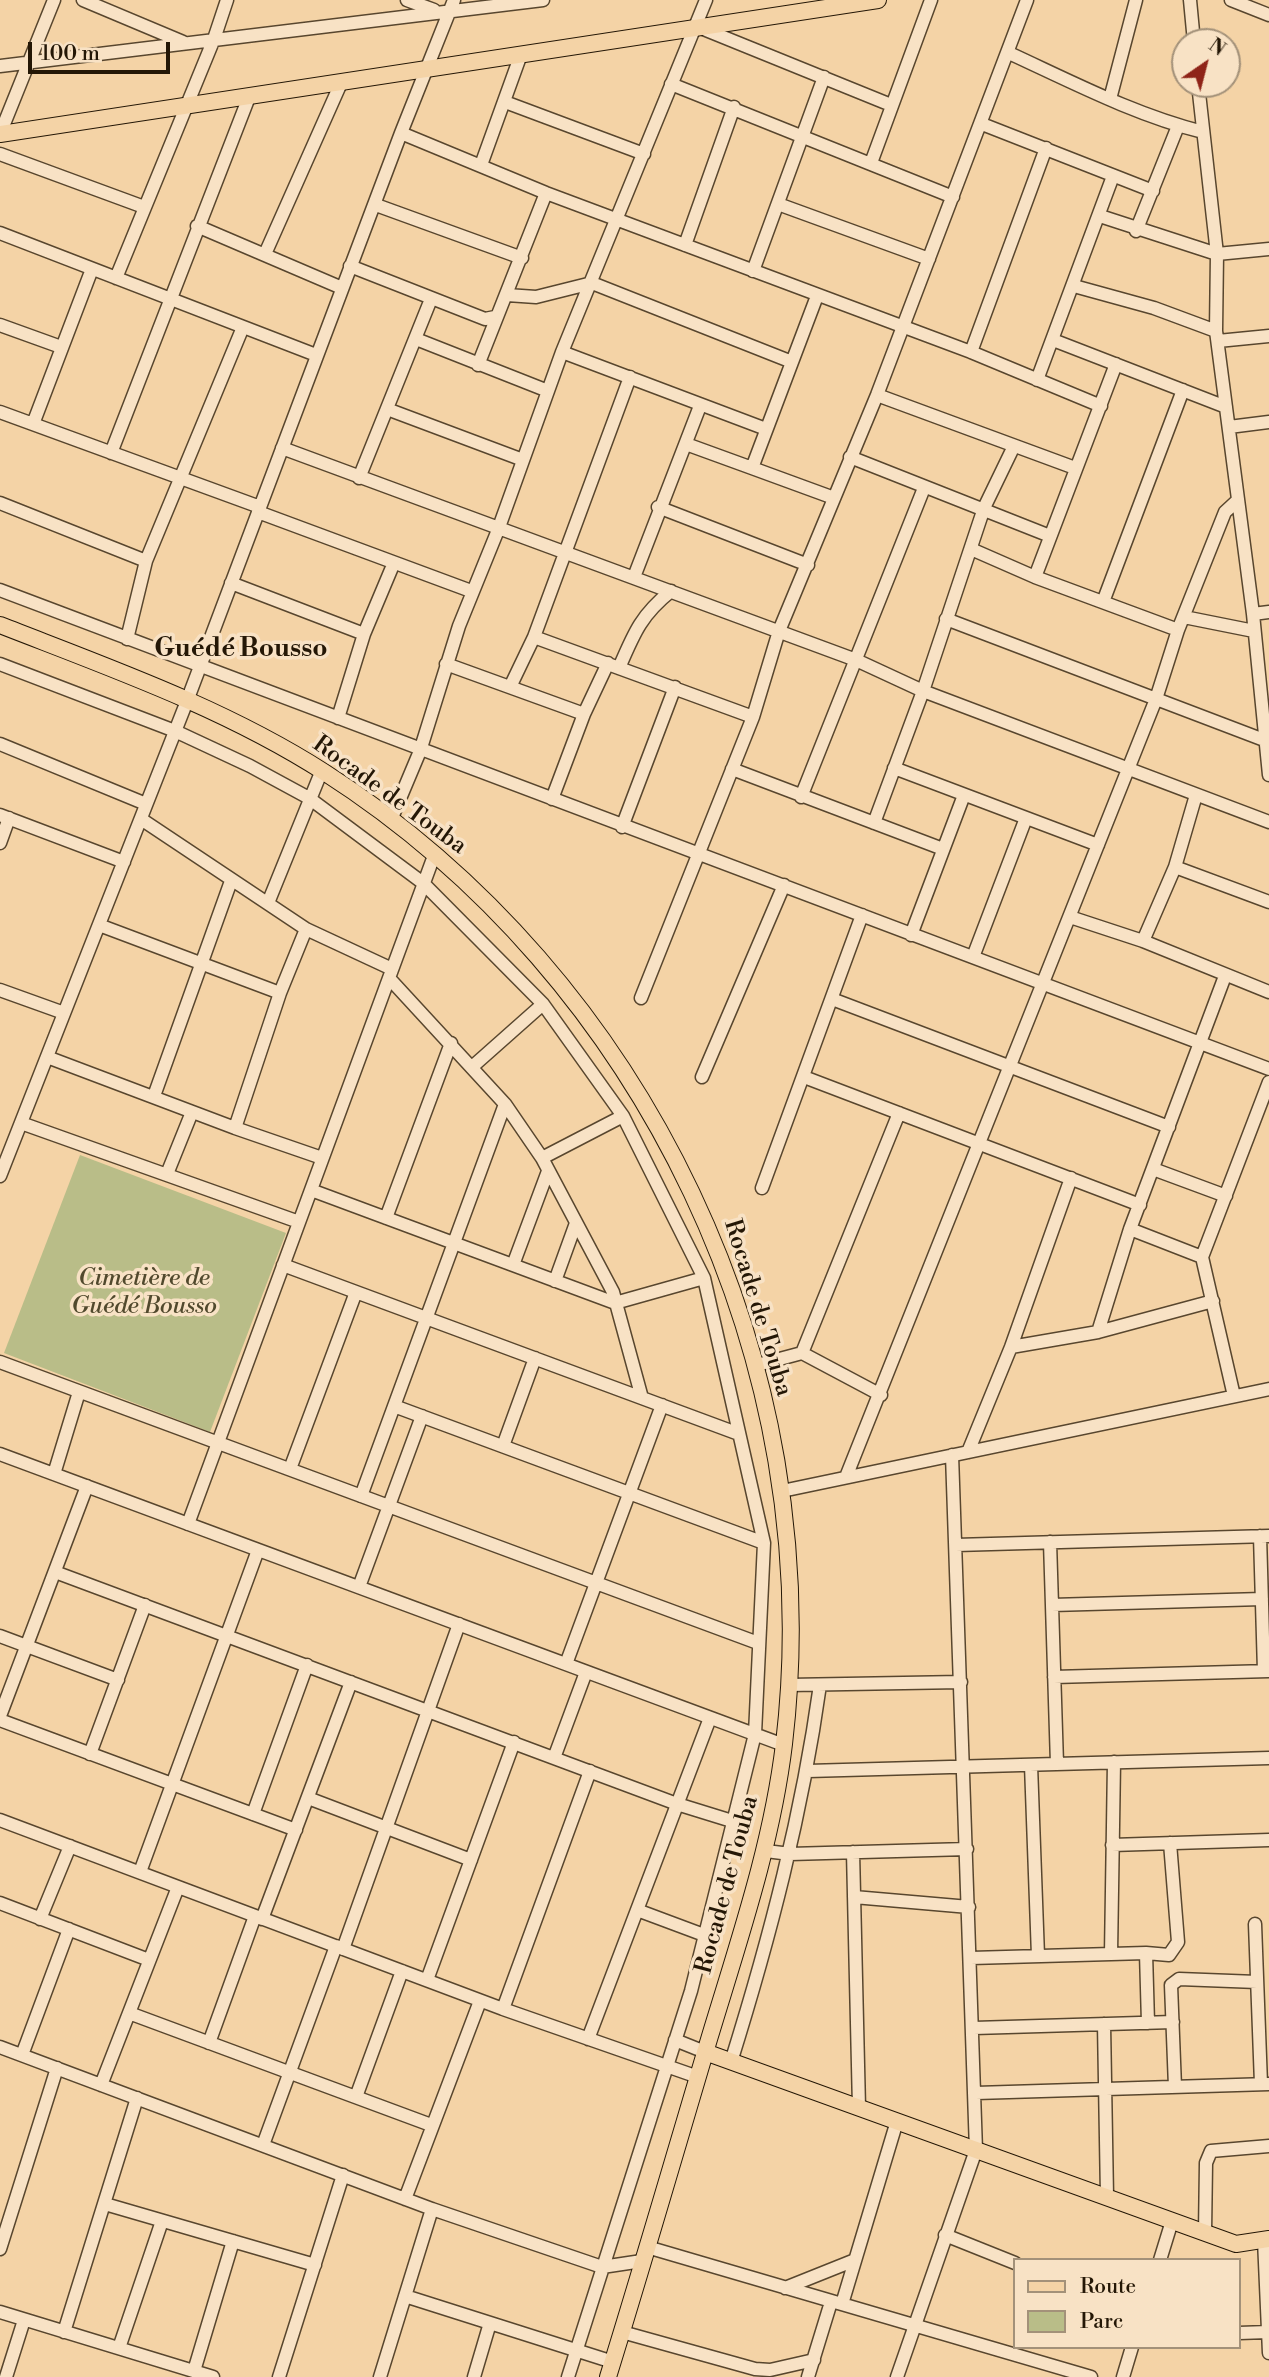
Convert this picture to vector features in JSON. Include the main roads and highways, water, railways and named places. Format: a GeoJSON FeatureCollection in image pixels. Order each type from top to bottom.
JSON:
{"type":"FeatureCollection","features":[{"type":"Feature","properties":{"kind":"main road"},"geometry":{"type":"LineString","coordinates":[[0,134],[698,29],[797,6],[878,0]]}},
{"type":"Feature","properties":{"kind":"main road","name":"Rocade de Touba"},"geometry":{"type":"LineString","coordinates":[[0,625],[229,720],[322,770],[435,853],[522,939],[558,980],[622,1064],[680,1163],[708,1225],[757,1365],[782,1490],[790,1560],[789,1685],[784,1745],[766,1851],[610,2369]]}},
{"type":"Feature","properties":{"kind":"main road"},"geometry":{"type":"LineString","coordinates":[[705,2052],[1236,2244],[1266,2240]]}},
{"type":"Feature","properties":{"kind":"district","name":"Guédé Bousso"},"geometry":{"type":"Point","coordinates":[241,650]}},
{"type":"Feature","properties":{"kind":"park label","name":"Cimetière de Guédé Bousso"},"geometry":{"type":"Point","coordinates":[144,1293]}}]}
